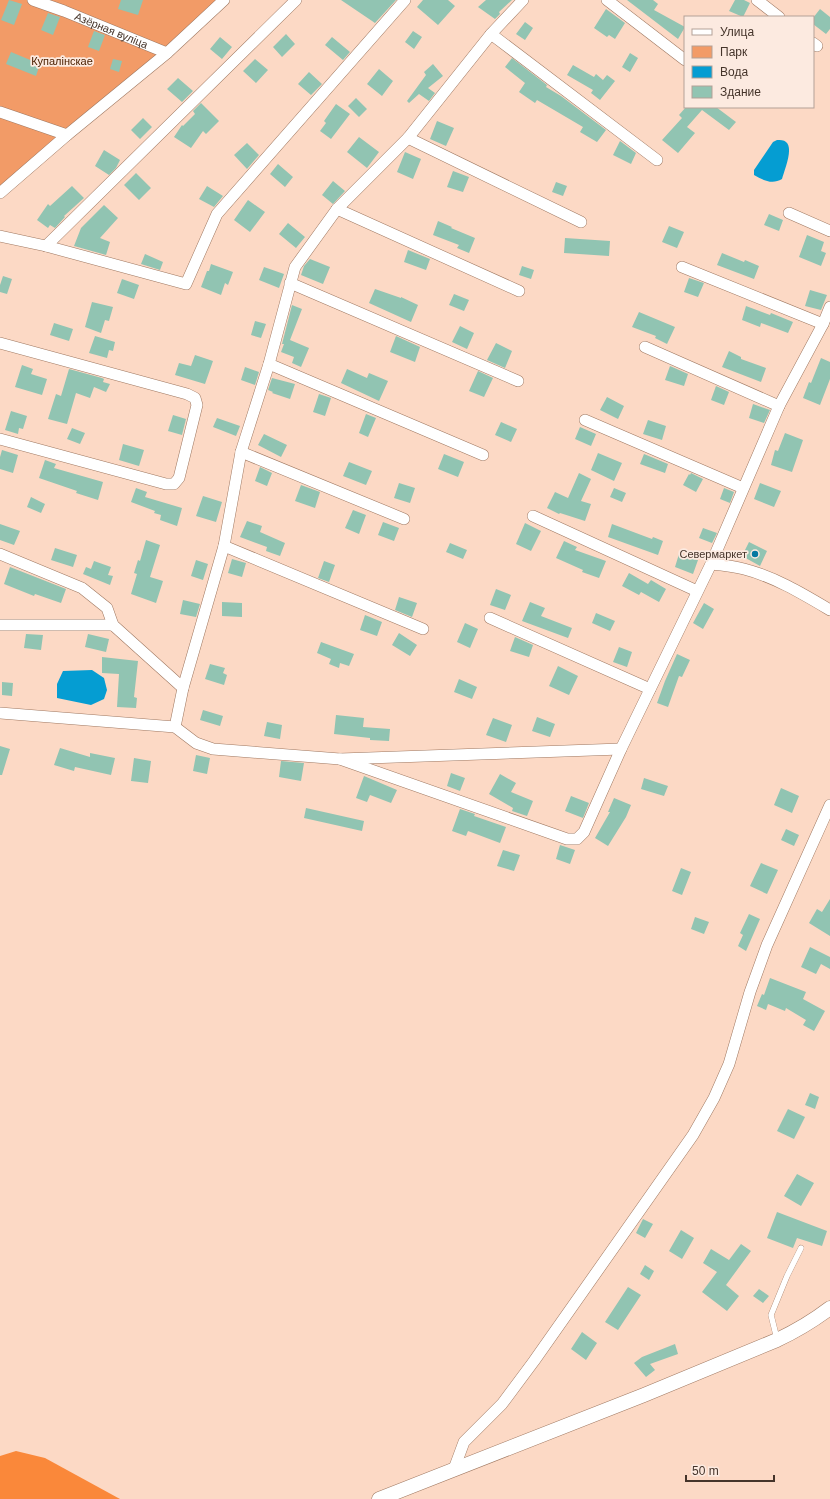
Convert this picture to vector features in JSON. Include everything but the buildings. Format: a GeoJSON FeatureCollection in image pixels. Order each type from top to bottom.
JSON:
{"type":"FeatureCollection","features":[{"type":"Feature","properties":{"kind":"street","name":"Азёрная вуліца"},"geometry":{"type":"LineString","coordinates":[[33,0],[167,53]]}},
{"type":"Feature","properties":{"kind":"street"},"geometry":{"type":"LineString","coordinates":[[0,193],[67,135],[167,53],[224,0]]}},
{"type":"Feature","properties":{"kind":"street"},"geometry":{"type":"LineString","coordinates":[[46,246],[296,0]]}},
{"type":"Feature","properties":{"kind":"street"},"geometry":{"type":"LineString","coordinates":[[0,236],[46,246],[186,284],[217,214],[405,0]]}},
{"type":"Feature","properties":{"kind":"street"},"geometry":{"type":"LineString","coordinates":[[175,727],[183,688],[224,546],[241,452],[269,364],[294,267],[337,209],[408,138],[491,34],[523,0]]}},
{"type":"Feature","properties":{"kind":"street"},"geometry":{"type":"LineString","coordinates":[[607,0],[684,59]]}},
{"type":"Feature","properties":{"kind":"street"},"geometry":{"type":"LineString","coordinates":[[757,0],[778,16]]}},
{"type":"Feature","properties":{"kind":"street"},"geometry":{"type":"LineString","coordinates":[[491,34],[657,160]]}},
{"type":"Feature","properties":{"kind":"street"},"geometry":{"type":"LineString","coordinates":[[0,112],[67,135]]}},
{"type":"Feature","properties":{"kind":"street"},"geometry":{"type":"LineString","coordinates":[[408,138],[581,222]]}},
{"type":"Feature","properties":{"kind":"street"},"geometry":{"type":"LineString","coordinates":[[337,209],[519,291]]}},
{"type":"Feature","properties":{"kind":"street"},"geometry":{"type":"LineString","coordinates":[[789,213],[830,231]]}},
{"type":"Feature","properties":{"kind":"street"},"geometry":{"type":"LineString","coordinates":[[682,267],[823,324]]}},
{"type":"Feature","properties":{"kind":"street"},"geometry":{"type":"LineString","coordinates":[[290,283],[518,381]]}},
{"type":"Feature","properties":{"kind":"street"},"geometry":{"type":"LineString","coordinates":[[340,759],[568,839],[577,839],[584,832],[650,689],[711,564],[779,406],[823,324],[830,307]]}},
{"type":"Feature","properties":{"kind":"street"},"geometry":{"type":"LineString","coordinates":[[0,343],[187,394],[195,398],[197,405],[179,478],[174,484],[166,484],[0,439]]}},
{"type":"Feature","properties":{"kind":"street"},"geometry":{"type":"LineString","coordinates":[[645,347],[779,406]]}},
{"type":"Feature","properties":{"kind":"street"},"geometry":{"type":"LineString","coordinates":[[269,364],[482,455]]}},
{"type":"Feature","properties":{"kind":"street"},"geometry":{"type":"LineString","coordinates":[[585,420],[743,488]]}},
{"type":"Feature","properties":{"kind":"street"},"geometry":{"type":"LineString","coordinates":[[241,452],[404,519]]}},
{"type":"Feature","properties":{"kind":"street"},"geometry":{"type":"LineString","coordinates":[[533,516],[697,591]]}},
{"type":"Feature","properties":{"kind":"street"},"geometry":{"type":"LineString","coordinates":[[224,546],[423,628]]}},
{"type":"Feature","properties":{"kind":"street"},"geometry":{"type":"LineString","coordinates":[[0,554],[82,588],[107,608],[113,625],[183,688]]}},
{"type":"Feature","properties":{"kind":"street"},"geometry":{"type":"LineString","coordinates":[[711,564],[745,569],[772,579],[802,593],[830,610]]}},
{"type":"Feature","properties":{"kind":"street"},"geometry":{"type":"LineString","coordinates":[[490,618],[650,689]]}},
{"type":"Feature","properties":{"kind":"street"},"geometry":{"type":"LineString","coordinates":[[0,625],[113,625]]}},
{"type":"Feature","properties":{"kind":"street"},"geometry":{"type":"LineString","coordinates":[[0,713],[175,727],[196,742],[213,749],[340,759],[622,749]]}},
{"type":"Feature","properties":{"kind":"street"},"geometry":{"type":"LineString","coordinates":[[454,1469],[464,1442],[502,1404],[534,1361],[693,1134],[714,1098],[729,1064],[750,992],[767,945],[830,805]]}},
{"type":"Feature","properties":{"kind":"street"},"geometry":{"type":"LineString","coordinates":[[379,1499],[777,1340],[803,1326],[830,1308]]}},
{"type":"Feature","properties":{"kind":"lane"},"geometry":{"type":"LineString","coordinates":[[777,1340],[771,1315],[787,1276],[802,1248]]}},
{"type":"Feature","properties":{"kind":"green space","name":"Купалінскае"},"geometry":{"type":"Polygon","coordinates":[[[0,0],[224,0],[0,193],[0,0]]]}},
{"type":"Feature","properties":{"kind":"shaded area"},"geometry":{"type":"Polygon","coordinates":[[[16,1451],[45,1458],[120,1499],[0,1499],[0,1456],[16,1451]]]}},
{"type":"Feature","properties":{"kind":"water"},"geometry":{"type":"Polygon","coordinates":[[[777,140],[786,142],[789,149],[789,154],[782,179],[771,182],[754,175],[754,170],[773,142],[777,140]]]}},
{"type":"Feature","properties":{"kind":"water"},"geometry":{"type":"Polygon","coordinates":[[[92,670],[104,678],[107,690],[104,699],[91,705],[57,698],[57,684],[63,671],[92,670]]]}},
{"type":"Feature","properties":{"kind":"place","name":"Севермаркет"},"geometry":{"type":"Point","coordinates":[755,554]}}]}
